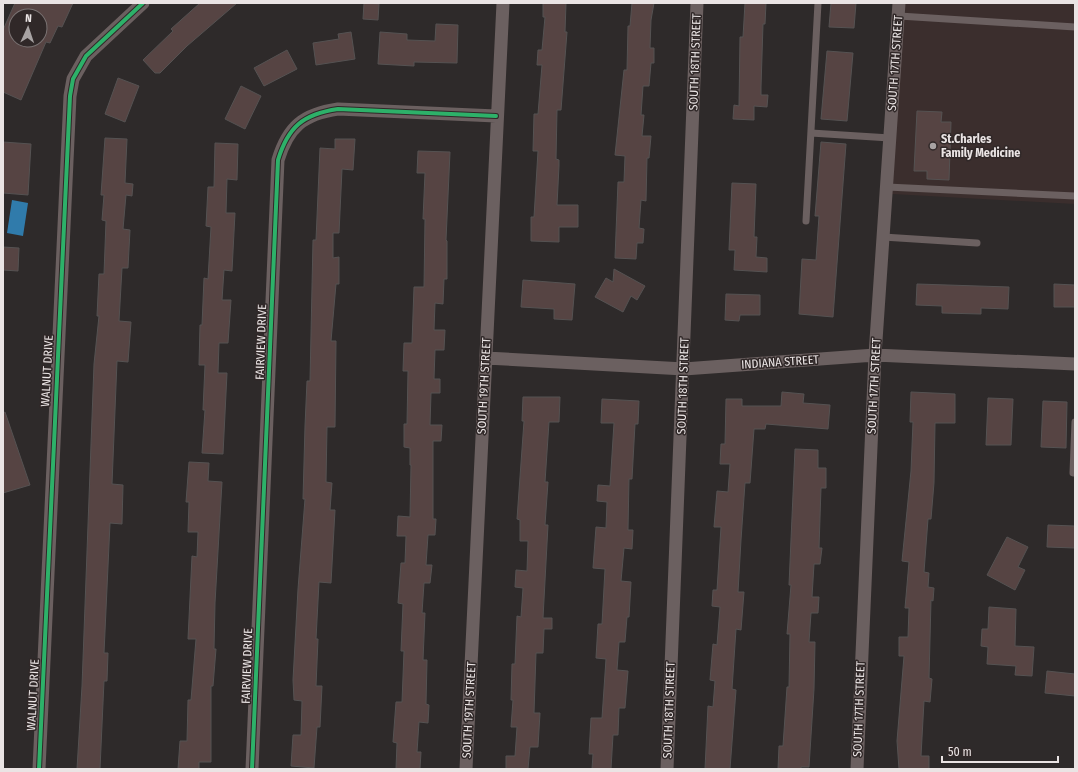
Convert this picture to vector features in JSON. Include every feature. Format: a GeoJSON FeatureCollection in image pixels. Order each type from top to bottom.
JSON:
{"type":"FeatureCollection","features":[{"type":"Feature","properties":{"kind":"street","name":"WALNUT DRIVE"},"geometry":{"type":"LineString","coordinates":[[39,769],[70,96],[73,79],[86,56],[143,3]]}},
{"type":"Feature","properties":{"kind":"street","name":"SOUTH 19TH STREET"},"geometry":{"type":"LineString","coordinates":[[466,769],[502,3]]}},
{"type":"Feature","properties":{"kind":"street","name":"SOUTH 18TH STREET"},"geometry":{"type":"LineString","coordinates":[[667,769],[684,369],[697,3]]}},
{"type":"Feature","properties":{"kind":"street","name":"SOUTH 17TH STREET"},"geometry":{"type":"LineString","coordinates":[[857,769],[875,355],[899,9]]}},
{"type":"Feature","properties":{"kind":"street","name":"FAIRVIEW DRIVE"},"geometry":{"type":"LineString","coordinates":[[252,769],[278,160],[284,142],[294,127],[306,118],[322,111],[338,109],[496,116]]}},
{"type":"Feature","properties":{"kind":"street","name":"INDIANA STREET"},"geometry":{"type":"LineString","coordinates":[[486,358],[684,369],[875,355],[1075,364]]}},
{"type":"Feature","properties":{"kind":"lane"},"geometry":{"type":"LineString","coordinates":[[806,221],[818,3]]}},
{"type":"Feature","properties":{"kind":"lane"},"geometry":{"type":"LineString","coordinates":[[899,9],[1075,27]]}},
{"type":"Feature","properties":{"kind":"lane"},"geometry":{"type":"LineString","coordinates":[[811,133],[890,138]]}},
{"type":"Feature","properties":{"kind":"lane"},"geometry":{"type":"LineString","coordinates":[[887,187],[1075,196]]}},
{"type":"Feature","properties":{"kind":"lane"},"geometry":{"type":"LineString","coordinates":[[883,237],[977,243]]}},
{"type":"Feature","properties":{"kind":"lane"},"geometry":{"type":"LineString","coordinates":[[1073,473],[1075,422]]}},
{"type":"Feature","properties":{"kind":"shaded area"},"geometry":{"type":"Polygon","coordinates":[[[904,3],[1075,3],[1075,204],[892,194],[904,3]]]}},
{"type":"Feature","properties":{"kind":"water"},"geometry":{"type":"Polygon","coordinates":[[[12,200],[28,203],[23,236],[7,233],[12,200]]]}},
{"type":"Feature","properties":{"kind":"building"},"geometry":{"type":"Polygon","coordinates":[[[15,3],[73,3],[62,27],[58,26],[50,43],[48,42],[48,8],[13,8],[15,3]]]}},
{"type":"Feature","properties":{"kind":"building"},"geometry":{"type":"Polygon","coordinates":[[[200,3],[237,3],[187,46],[160,73],[155,73],[143,60],[173,31],[171,29],[200,3]]]}},
{"type":"Feature","properties":{"kind":"building"},"geometry":{"type":"Polygon","coordinates":[[[364,3],[379,4],[378,20],[363,19],[364,3]]]}},
{"type":"Feature","properties":{"kind":"building"},"geometry":{"type":"Polygon","coordinates":[[[543,3],[566,3],[565,32],[567,32],[561,110],[557,110],[556,159],[559,160],[559,166],[557,205],[578,205],[578,227],[559,227],[559,242],[531,241],[531,217],[534,217],[538,151],[533,151],[534,114],[538,114],[542,65],[537,65],[538,50],[542,50],[545,17],[543,17],[543,3]]]}},
{"type":"Feature","properties":{"kind":"building"},"geometry":{"type":"Polygon","coordinates":[[[632,3],[654,3],[651,20],[650,48],[654,48],[654,63],[651,63],[649,86],[643,86],[641,115],[644,115],[642,136],[651,136],[649,158],[647,158],[646,201],[641,200],[639,228],[644,229],[643,243],[637,243],[636,259],[615,258],[618,182],[624,182],[625,156],[615,155],[624,70],[627,70],[628,26],[630,26],[632,3]]]}},
{"type":"Feature","properties":{"kind":"building"},"geometry":{"type":"Polygon","coordinates":[[[745,3],[766,3],[765,24],[763,24],[761,95],[768,95],[767,107],[754,106],[754,120],[733,119],[734,105],[739,106],[740,37],[743,37],[745,3]]]}},
{"type":"Feature","properties":{"kind":"building"},"geometry":{"type":"Polygon","coordinates":[[[831,3],[856,3],[854,28],[829,27],[831,3]]]}},
{"type":"Feature","properties":{"kind":"building"},"geometry":{"type":"Polygon","coordinates":[[[8,19],[8,48],[43,48],[21,100],[3,92],[3,30],[8,19]]]}},
{"type":"Feature","properties":{"kind":"building"},"geometry":{"type":"Polygon","coordinates":[[[436,24],[458,25],[457,63],[414,62],[414,66],[378,64],[380,32],[407,34],[407,40],[435,41],[436,24]]]}},
{"type":"Feature","properties":{"kind":"building"},"geometry":{"type":"Polygon","coordinates":[[[351,32],[355,59],[316,65],[313,43],[339,39],[338,34],[351,32]]]}},
{"type":"Feature","properties":{"kind":"building"},"geometry":{"type":"Polygon","coordinates":[[[287,50],[297,69],[264,86],[254,68],[287,50]]]}},
{"type":"Feature","properties":{"kind":"building"},"geometry":{"type":"Polygon","coordinates":[[[827,51],[853,53],[847,121],[821,119],[827,51]]]}},
{"type":"Feature","properties":{"kind":"building"},"geometry":{"type":"Polygon","coordinates":[[[118,78],[139,86],[125,122],[105,114],[118,78]]]}},
{"type":"Feature","properties":{"kind":"building"},"geometry":{"type":"Polygon","coordinates":[[[241,86],[261,96],[245,129],[225,119],[241,86]]]}},
{"type":"Feature","properties":{"kind":"building","name":"St.Charles Family Medicine"},"geometry":{"type":"Polygon","coordinates":[[[917,111],[942,112],[941,122],[951,122],[949,180],[927,179],[927,171],[914,171],[917,111]]]}},
{"type":"Feature","properties":{"kind":"building"},"geometry":{"type":"Polygon","coordinates":[[[105,138],[127,139],[125,183],[133,184],[132,196],[126,195],[123,229],[130,230],[128,268],[122,268],[119,321],[131,322],[128,362],[117,361],[112,484],[123,485],[122,524],[110,523],[104,653],[108,653],[107,681],[104,681],[100,769],[77,769],[82,686],[94,364],[99,316],[97,316],[99,274],[104,274],[106,221],[102,220],[104,195],[101,195],[105,138]]]}},
{"type":"Feature","properties":{"kind":"building"},"geometry":{"type":"Polygon","coordinates":[[[335,139],[355,139],[353,170],[342,169],[339,233],[333,233],[333,258],[339,257],[339,284],[336,284],[331,341],[336,341],[335,427],[327,427],[326,482],[332,483],[330,510],[335,510],[331,583],[319,582],[316,639],[318,639],[316,686],[322,686],[320,727],[317,727],[314,768],[291,766],[293,735],[301,735],[302,701],[294,700],[293,680],[305,499],[303,499],[305,426],[307,381],[310,381],[313,240],[316,240],[320,148],[335,149],[335,139]]]}},
{"type":"Feature","properties":{"kind":"building"},"geometry":{"type":"Polygon","coordinates":[[[3,142],[31,144],[28,195],[3,193],[3,142]]]}},
{"type":"Feature","properties":{"kind":"building"},"geometry":{"type":"Polygon","coordinates":[[[821,142],[846,144],[833,317],[799,314],[802,259],[816,260],[819,216],[815,216],[821,142]]]}},
{"type":"Feature","properties":{"kind":"building"},"geometry":{"type":"Polygon","coordinates":[[[215,143],[238,144],[237,180],[227,179],[226,213],[235,213],[232,271],[224,270],[222,300],[231,300],[228,343],[219,343],[218,373],[227,373],[223,454],[202,453],[205,410],[203,410],[205,365],[199,365],[200,325],[202,325],[204,278],[208,279],[211,227],[206,226],[208,187],[214,187],[215,143]]]}},
{"type":"Feature","properties":{"kind":"building"},"geometry":{"type":"Polygon","coordinates":[[[418,151],[450,152],[446,240],[447,279],[444,279],[443,304],[435,303],[434,330],[445,330],[444,350],[435,350],[434,379],[440,379],[440,393],[431,393],[430,425],[442,425],[441,441],[433,441],[433,519],[436,519],[435,535],[428,535],[426,565],[432,565],[430,583],[424,583],[422,613],[425,613],[423,660],[427,660],[426,704],[429,705],[428,723],[419,722],[417,752],[421,752],[420,769],[396,769],[397,743],[393,742],[396,702],[402,702],[404,651],[401,651],[403,604],[398,603],[401,563],[405,563],[406,536],[397,536],[398,516],[410,517],[411,465],[410,448],[404,447],[404,424],[407,424],[408,371],[403,371],[404,343],[412,343],[414,287],[424,287],[425,219],[423,219],[425,173],[417,173],[418,151]]]}},
{"type":"Feature","properties":{"kind":"building"},"geometry":{"type":"Polygon","coordinates":[[[732,183],[756,184],[754,237],[757,237],[756,257],[767,258],[767,272],[734,270],[735,250],[729,250],[732,183]]]}},
{"type":"Feature","properties":{"kind":"building"},"geometry":{"type":"Polygon","coordinates":[[[3,247],[19,248],[18,271],[3,270],[3,247]]]}},
{"type":"Feature","properties":{"kind":"building"},"geometry":{"type":"Polygon","coordinates":[[[614,269],[645,286],[637,300],[631,296],[623,312],[595,297],[606,278],[613,282],[614,269]]]}},
{"type":"Feature","properties":{"kind":"building"},"geometry":{"type":"Polygon","coordinates":[[[523,280],[575,284],[572,320],[554,319],[554,309],[521,307],[523,280]]]}},
{"type":"Feature","properties":{"kind":"building"},"geometry":{"type":"Polygon","coordinates":[[[917,284],[1009,287],[1008,309],[981,308],[981,314],[942,313],[942,306],[916,305],[917,284]]]}},
{"type":"Feature","properties":{"kind":"building"},"geometry":{"type":"Polygon","coordinates":[[[1054,284],[1075,285],[1075,307],[1054,307],[1054,284]]]}},
{"type":"Feature","properties":{"kind":"building"},"geometry":{"type":"Polygon","coordinates":[[[726,294],[760,295],[760,315],[740,315],[739,321],[725,320],[726,294]]]}},
{"type":"Feature","properties":{"kind":"building"},"geometry":{"type":"Polygon","coordinates":[[[782,392],[804,394],[803,403],[830,405],[828,429],[766,424],[765,429],[754,429],[750,483],[745,483],[738,592],[744,592],[741,630],[736,629],[732,689],[736,690],[730,769],[705,769],[708,706],[713,707],[715,681],[710,680],[713,644],[717,645],[720,607],[712,606],[713,590],[717,590],[721,527],[714,527],[717,491],[728,492],[730,464],[720,464],[721,444],[725,444],[726,399],[742,399],[742,406],[781,406],[782,392]]]}},
{"type":"Feature","properties":{"kind":"building"},"geometry":{"type":"Polygon","coordinates":[[[911,392],[955,394],[955,423],[935,423],[934,483],[931,519],[928,519],[924,572],[929,573],[928,587],[934,588],[933,601],[931,600],[929,678],[932,679],[930,702],[924,701],[921,756],[929,756],[929,769],[899,769],[897,741],[904,656],[899,656],[899,637],[908,637],[909,608],[905,608],[909,562],[902,561],[911,471],[913,422],[910,422],[911,392]]]}},
{"type":"Feature","properties":{"kind":"building"},"geometry":{"type":"Polygon","coordinates":[[[523,397],[560,397],[559,422],[549,422],[545,482],[548,482],[545,525],[548,525],[543,618],[552,618],[552,629],[544,629],[543,653],[536,653],[534,713],[540,713],[538,747],[530,747],[528,769],[506,769],[506,756],[515,756],[517,727],[511,727],[513,700],[511,700],[512,664],[515,664],[517,616],[521,617],[523,588],[515,587],[516,570],[527,571],[528,541],[520,541],[520,520],[517,519],[524,421],[522,421],[523,397]]]}},
{"type":"Feature","properties":{"kind":"building"},"geometry":{"type":"Polygon","coordinates":[[[988,398],[1013,399],[1011,445],[986,445],[988,398]]]}},
{"type":"Feature","properties":{"kind":"building"},"geometry":{"type":"Polygon","coordinates":[[[602,399],[639,401],[638,424],[635,424],[632,479],[629,479],[628,530],[633,530],[632,549],[624,548],[621,581],[631,582],[629,617],[627,617],[625,642],[619,642],[617,670],[628,671],[625,708],[619,708],[618,735],[613,735],[611,769],[592,769],[593,754],[589,754],[591,718],[602,718],[606,659],[596,658],[598,624],[602,624],[605,569],[593,568],[596,527],[606,528],[607,502],[597,501],[598,485],[610,486],[614,423],[601,423],[602,399]]]}},
{"type":"Feature","properties":{"kind":"building"},"geometry":{"type":"Polygon","coordinates":[[[1043,401],[1067,402],[1066,448],[1041,447],[1043,401]]]}},
{"type":"Feature","properties":{"kind":"building"},"geometry":{"type":"Polygon","coordinates":[[[5,412],[30,485],[3,493],[3,413],[5,412]]]}},
{"type":"Feature","properties":{"kind":"building"},"geometry":{"type":"Polygon","coordinates":[[[795,449],[818,450],[818,468],[826,468],[826,488],[821,488],[819,548],[822,548],[820,564],[814,564],[812,597],[819,597],[818,613],[811,613],[809,642],[815,642],[814,689],[809,767],[801,767],[801,769],[778,769],[779,746],[783,746],[787,687],[789,687],[790,634],[787,634],[791,585],[789,585],[795,449]]]}},
{"type":"Feature","properties":{"kind":"building"},"geometry":{"type":"Polygon","coordinates":[[[189,462],[209,463],[208,481],[222,482],[215,603],[214,649],[216,649],[213,686],[211,686],[211,762],[199,762],[199,769],[178,769],[180,741],[187,741],[188,700],[191,700],[196,639],[188,639],[192,556],[197,557],[198,532],[188,532],[189,502],[186,502],[189,462]]]}},
{"type":"Feature","properties":{"kind":"building"},"geometry":{"type":"Polygon","coordinates":[[[1048,525],[1075,526],[1075,548],[1047,547],[1048,525]]]}},
{"type":"Feature","properties":{"kind":"building"},"geometry":{"type":"Polygon","coordinates":[[[1007,537],[1028,547],[1018,567],[1025,570],[1015,590],[987,575],[1007,537]]]}},
{"type":"Feature","properties":{"kind":"building"},"geometry":{"type":"Polygon","coordinates":[[[989,607],[1016,609],[1015,646],[1034,647],[1032,676],[1015,675],[1016,666],[987,664],[988,647],[981,646],[982,629],[988,629],[989,607]]]}},
{"type":"Feature","properties":{"kind":"building"},"geometry":{"type":"Polygon","coordinates":[[[1047,671],[1075,674],[1075,696],[1045,693],[1047,671]]]}},
{"type":"Feature","properties":{"kind":"cycle path"},"geometry":{"type":"LineString","coordinates":[[39,769],[70,96],[73,79],[86,56],[143,3]]}},
{"type":"Feature","properties":{"kind":"cycle path"},"geometry":{"type":"LineString","coordinates":[[252,769],[278,160],[282,149],[292,131],[299,124],[315,114],[338,109],[496,116]]}},
{"type":"Feature","properties":{"kind":"place","name":"St.Charles Family Medicine"},"geometry":{"type":"Point","coordinates":[933,146]}}]}
